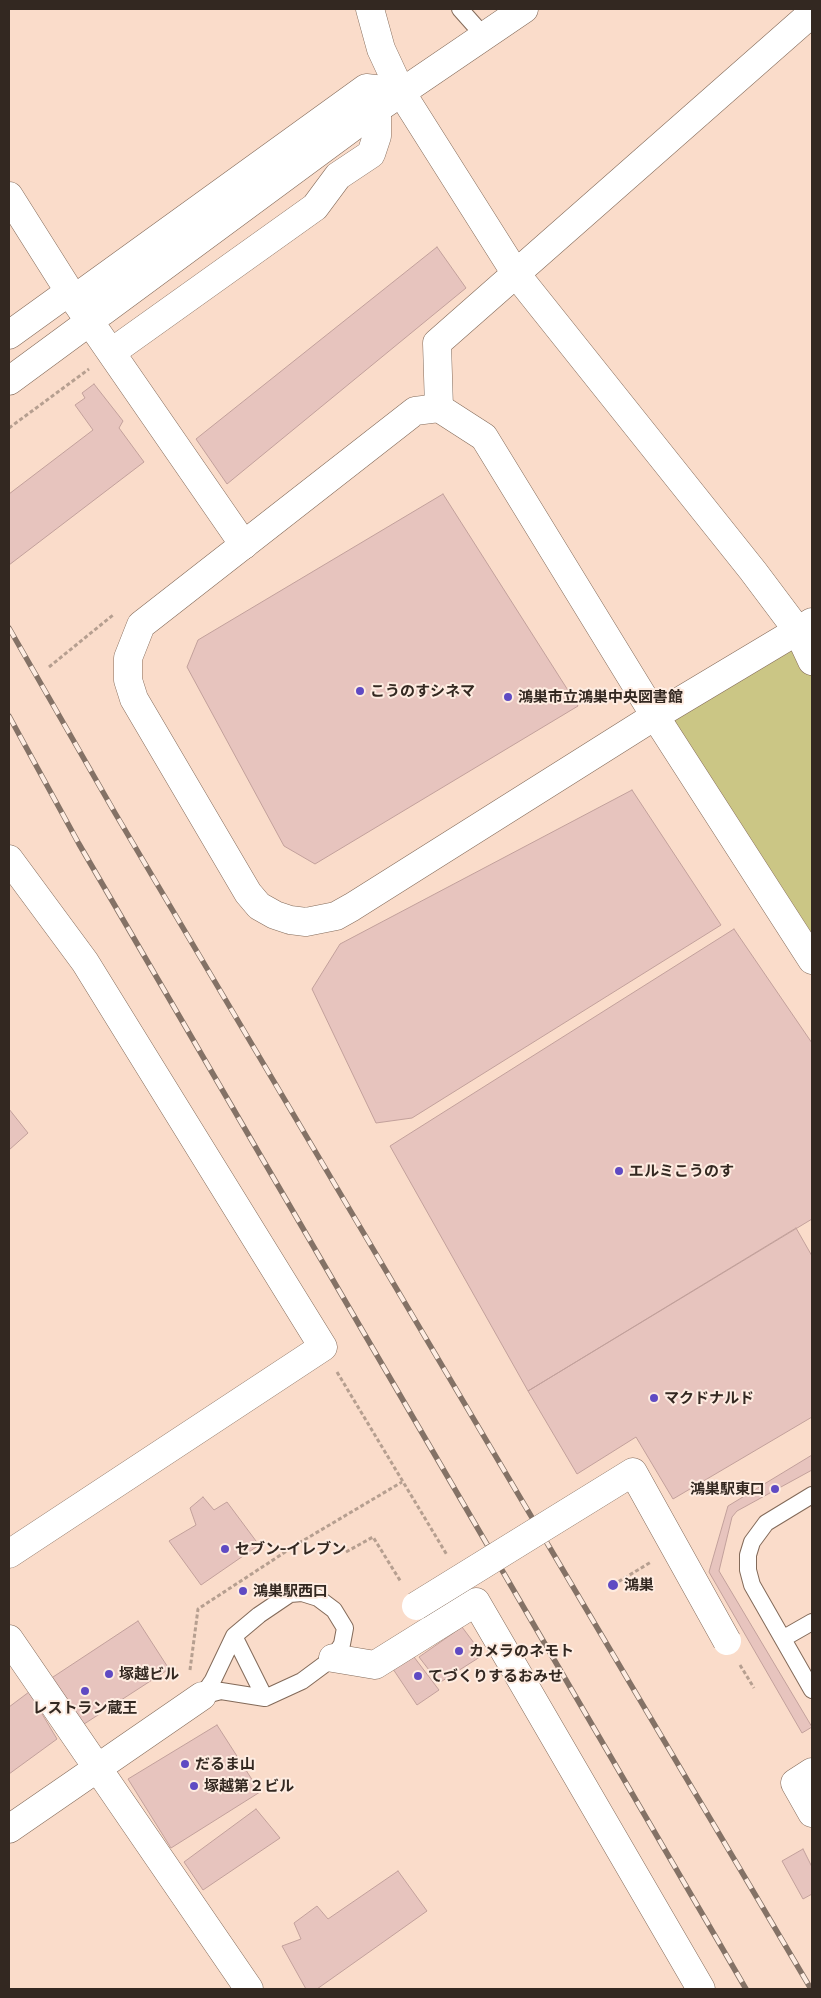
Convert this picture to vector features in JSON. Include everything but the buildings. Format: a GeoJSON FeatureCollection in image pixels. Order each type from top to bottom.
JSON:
{"type":"FeatureCollection","features":[{"type":"Feature","properties":{"kind":"street"},"geometry":{"type":"LineString","coordinates":[[370,9],[381,49],[401,92],[516,274],[753,571],[805,626],[812,661]]}},
{"type":"Feature","properties":{"kind":"street"},"geometry":{"type":"LineString","coordinates":[[9,381],[377,109],[524,9]]}},
{"type":"Feature","properties":{"kind":"street"},"geometry":{"type":"LineString","coordinates":[[439,408],[437,343],[481,302],[516,274],[812,13]]}},
{"type":"Feature","properties":{"kind":"street"},"geometry":{"type":"LineString","coordinates":[[9,335],[72,295],[366,88],[401,92]]}},
{"type":"Feature","properties":{"kind":"street"},"geometry":{"type":"LineString","coordinates":[[112,352],[315,207],[338,176],[371,154],[377,136],[377,109]]}},
{"type":"Feature","properties":{"kind":"street"},"geometry":{"type":"LineString","coordinates":[[9,196],[72,295],[244,545]]}},
{"type":"Feature","properties":{"kind":"street"},"geometry":{"type":"LineString","coordinates":[[805,626],[655,716],[352,907],[336,916],[306,922],[274,915],[259,906],[248,892],[134,699],[128,680],[128,658],[142,625],[415,411],[439,408],[484,437],[655,716],[812,960]]}},
{"type":"Feature","properties":{"kind":"street"},"geometry":{"type":"LineString","coordinates":[[9,859],[85,962],[323,1348],[9,1554]]}},
{"type":"Feature","properties":{"kind":"street"},"geometry":{"type":"LineString","coordinates":[[416,1606],[633,1472],[727,1641]]}},
{"type":"Feature","properties":{"kind":"street"},"geometry":{"type":"LineString","coordinates":[[333,1658],[375,1665],[476,1602],[700,1989]]}},
{"type":"Feature","properties":{"kind":"street"},"geometry":{"type":"LineString","coordinates":[[9,1639],[249,1989]]}},
{"type":"Feature","properties":{"kind":"street"},"geometry":{"type":"LineString","coordinates":[[9,1829],[202,1696]]}},
{"type":"Feature","properties":{"kind":"street"},"geometry":{"type":"LineString","coordinates":[[812,1772],[795,1783],[812,1813]]}},
{"type":"Feature","properties":{"kind":"lane"},"geometry":{"type":"LineString","coordinates":[[460,9],[484,36]]}},
{"type":"Feature","properties":{"kind":"lane"},"geometry":{"type":"LineString","coordinates":[[812,1495],[766,1523],[752,1542],[748,1555],[748,1570],[752,1585],[812,1690]]}},
{"type":"Feature","properties":{"kind":"lane"},"geometry":{"type":"LineString","coordinates":[[302,1592],[318,1598],[334,1610],[345,1628],[342,1644],[333,1658],[302,1680],[265,1698],[221,1691],[202,1696],[213,1680],[234,1636],[259,1614],[290,1594],[302,1592]]}},
{"type":"Feature","properties":{"kind":"lane"},"geometry":{"type":"LineString","coordinates":[[784,1638],[812,1622]]}},
{"type":"Feature","properties":{"kind":"lane"},"geometry":{"type":"LineString","coordinates":[[234,1636],[265,1698]]}},
{"type":"Feature","properties":{"kind":"path"},"geometry":{"type":"LineString","coordinates":[[9,428],[112,352]]}},
{"type":"Feature","properties":{"kind":"path"},"geometry":{"type":"LineString","coordinates":[[323,1348],[452,1562]]}},
{"type":"Feature","properties":{"kind":"path"},"geometry":{"type":"LineString","coordinates":[[346,1552],[373,1537],[416,1606]]}},
{"type":"Feature","properties":{"kind":"path"},"geometry":{"type":"LineString","coordinates":[[612,1585],[675,1547]]}},
{"type":"Feature","properties":{"kind":"shaded area"},"geometry":{"type":"Polygon","coordinates":[[[798,631],[812,661],[812,960],[655,716],[798,631]]]}},
{"type":"Feature","properties":{"kind":"railway"},"geometry":{"type":"LineString","coordinates":[[9,628],[115,813],[811,1989]]}},
{"type":"Feature","properties":{"kind":"railway"},"geometry":{"type":"LineString","coordinates":[[9,716],[79,844],[746,1989]]}},
{"type":"Feature","properties":{"kind":"place","name":"こうのすシネマ"},"geometry":{"type":"Point","coordinates":[360,691]}},
{"type":"Feature","properties":{"kind":"place","name":"鴻巣市立鴻巣中央図書館"},"geometry":{"type":"Point","coordinates":[508,697]}},
{"type":"Feature","properties":{"kind":"place","name":"エルミこうのす"},"geometry":{"type":"Point","coordinates":[619,1171]}},
{"type":"Feature","properties":{"kind":"place","name":"マクドナルド"},"geometry":{"type":"Point","coordinates":[654,1398]}},
{"type":"Feature","properties":{"kind":"place","name":"鴻巣駅東口"},"geometry":{"type":"Point","coordinates":[775,1489]}},
{"type":"Feature","properties":{"kind":"place","name":"セブン-イレブン"},"geometry":{"type":"Point","coordinates":[225,1549]}},
{"type":"Feature","properties":{"kind":"place","name":"鴻巣"},"geometry":{"type":"Point","coordinates":[613,1585]}},
{"type":"Feature","properties":{"kind":"place","name":"鴻巣駅西口"},"geometry":{"type":"Point","coordinates":[243,1591]}},
{"type":"Feature","properties":{"kind":"place","name":"カメラのネモト"},"geometry":{"type":"Point","coordinates":[459,1651]}},
{"type":"Feature","properties":{"kind":"place","name":"塚越ビル"},"geometry":{"type":"Point","coordinates":[109,1674]}},
{"type":"Feature","properties":{"kind":"place","name":"てづくりするおみせ"},"geometry":{"type":"Point","coordinates":[418,1676]}},
{"type":"Feature","properties":{"kind":"place","name":"レストラン蔵王"},"geometry":{"type":"Point","coordinates":[85,1691]}},
{"type":"Feature","properties":{"kind":"place","name":"だるま山"},"geometry":{"type":"Point","coordinates":[185,1764]}},
{"type":"Feature","properties":{"kind":"place","name":"塚越第２ビル"},"geometry":{"type":"Point","coordinates":[194,1786]}}]}
